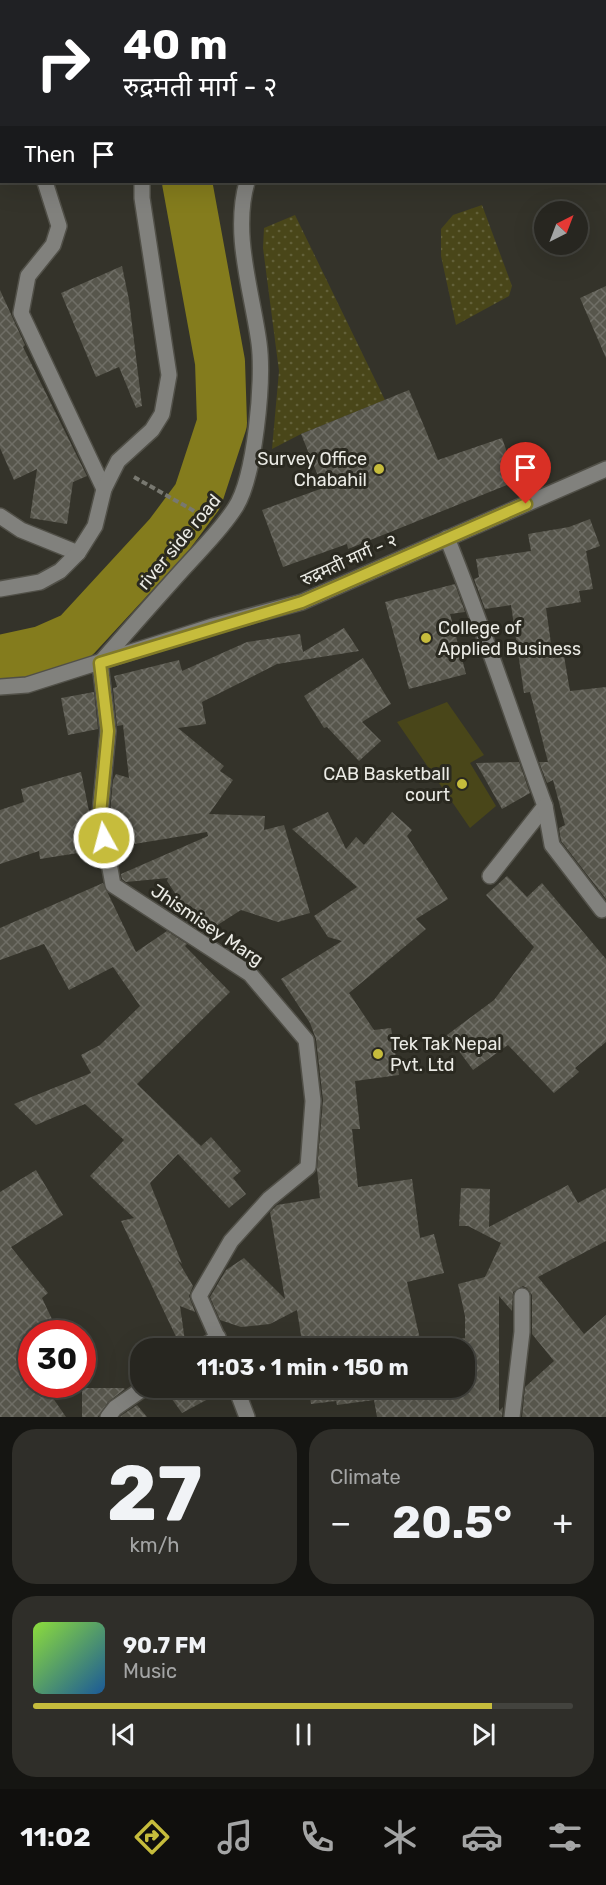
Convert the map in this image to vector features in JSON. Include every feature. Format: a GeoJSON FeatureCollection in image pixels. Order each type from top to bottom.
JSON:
{"type":"FeatureCollection","features":[{"type":"Feature","properties":{"kind":"street"},"geometry":{"type":"LineString","coordinates":[[45,183],[59,226],[53,245],[28,276],[21,313],[104,489]]}},
{"type":"Feature","properties":{"kind":"street"},"geometry":{"type":"LineString","coordinates":[[0,589],[40,582],[60,571],[78,553],[95,526],[104,489],[118,461],[152,430],[162,414],[169,375],[142,198],[142,183]]}},
{"type":"Feature","properties":{"kind":"street","name":"river side road"},"geometry":{"type":"LineString","coordinates":[[100,663],[221,526],[236,507],[245,484],[260,394],[260,346],[241,228],[242,201],[247,183]]}},
{"type":"Feature","properties":{"kind":"street","name":"रुद्रमती मार्ग ‍- २"},"geometry":{"type":"LineString","coordinates":[[0,687],[27,685],[302,602],[606,469]]}},
{"type":"Feature","properties":{"kind":"street"},"geometry":{"type":"LineString","coordinates":[[0,516],[21,530],[78,553]]}},
{"type":"Feature","properties":{"kind":"street"},"geometry":{"type":"LineString","coordinates":[[447,538],[473,601],[497,677],[544,806],[552,845],[602,910]]}},
{"type":"Feature","properties":{"kind":"street","name":"Jhismisey Marg"},"geometry":{"type":"LineString","coordinates":[[100,663],[108,731],[100,814],[113,885],[250,974],[306,1040],[313,1101],[308,1167],[269,1199],[231,1241],[199,1296],[218,1338]]}},
{"type":"Feature","properties":{"kind":"street"},"geometry":{"type":"LineString","coordinates":[[490,876],[544,806]]}},
{"type":"Feature","properties":{"kind":"street"},"geometry":{"type":"LineString","coordinates":[[512,1417],[522,1332],[522,1296]]}},
{"type":"Feature","properties":{"kind":"street"},"geometry":{"type":"LineString","coordinates":[[108,1417],[115,1408],[130,1398]]}},
{"type":"Feature","properties":{"kind":"street"},"geometry":{"type":"LineString","coordinates":[[240,1398],[247,1417]]}},
{"type":"Feature","properties":{"kind":"path"},"geometry":{"type":"LineString","coordinates":[[144,483],[207,518]]}},
{"type":"Feature","properties":{"kind":"shaded area"},"geometry":{"type":"Polygon","coordinates":[[[482,205],[512,286],[509,296],[456,325],[441,256],[441,229],[453,215],[482,205]]]}},
{"type":"Feature","properties":{"kind":"shaded area"},"geometry":{"type":"Polygon","coordinates":[[[295,215],[385,400],[301,434],[272,449],[279,371],[263,248],[264,228],[295,215]]]}},
{"type":"Feature","properties":{"kind":"shaded area","name":"CAB Basketball court"},"geometry":{"type":"Polygon","coordinates":[[[447,702],[484,755],[470,763],[496,806],[470,828],[397,722],[447,702]]]}},
{"type":"Feature","properties":{"kind":"building"},"geometry":{"type":"Polygon","coordinates":[[[122,266],[129,300],[142,406],[136,408],[119,367],[96,377],[61,293],[122,266]]]}},
{"type":"Feature","properties":{"kind":"building"},"geometry":{"type":"Polygon","coordinates":[[[606,286],[606,358],[580,298],[606,286]]]}},
{"type":"Feature","properties":{"kind":"building"},"geometry":{"type":"Polygon","coordinates":[[[0,290],[25,345],[23,347],[87,476],[73,482],[67,524],[30,518],[37,469],[14,480],[0,448],[0,290]]]}},
{"type":"Feature","properties":{"kind":"building","name":"Survey Office Chabahil"},"geometry":{"type":"Polygon","coordinates":[[[409,390],[438,460],[502,438],[517,481],[348,549],[347,544],[283,567],[262,510],[323,488],[301,434],[409,390]]]}},
{"type":"Feature","properties":{"kind":"building"},"geometry":{"type":"Polygon","coordinates":[[[590,519],[600,546],[586,551],[593,589],[579,591],[581,602],[546,608],[553,658],[564,656],[570,691],[606,687],[606,899],[561,841],[559,828],[565,825],[553,780],[547,783],[539,762],[548,762],[530,692],[524,693],[511,605],[485,609],[474,579],[479,577],[476,559],[531,551],[528,534],[569,527],[590,519]]]}},
{"type":"Feature","properties":{"kind":"building","name":"College of Applied Business"},"geometry":{"type":"Polygon","coordinates":[[[455,584],[465,612],[450,614],[466,674],[409,689],[385,602],[455,584]]]}},
{"type":"Feature","properties":{"kind":"building"},"geometry":{"type":"Polygon","coordinates":[[[344,628],[359,651],[277,664],[202,702],[206,724],[178,728],[224,766],[220,771],[233,780],[209,814],[265,816],[264,830],[284,825],[310,913],[278,922],[241,910],[205,933],[184,920],[190,916],[167,881],[168,878],[126,882],[122,879],[121,874],[208,836],[207,832],[116,847],[110,814],[113,780],[116,774],[129,778],[123,725],[117,726],[113,688],[117,687],[114,676],[179,660],[182,671],[247,642],[300,634],[303,652],[344,628]]]}},
{"type":"Feature","properties":{"kind":"building"},"geometry":{"type":"Polygon","coordinates":[[[363,658],[391,704],[362,722],[381,741],[359,761],[327,727],[324,728],[304,696],[363,658]]]}},
{"type":"Feature","properties":{"kind":"building"},"geometry":{"type":"Polygon","coordinates":[[[94,692],[98,729],[68,735],[61,698],[94,692]]]}},
{"type":"Feature","properties":{"kind":"building"},"geometry":{"type":"Polygon","coordinates":[[[519,762],[530,793],[502,809],[476,763],[519,762]]]}},
{"type":"Feature","properties":{"kind":"building"},"geometry":{"type":"Polygon","coordinates":[[[81,772],[97,850],[40,859],[39,851],[0,864],[0,810],[24,802],[21,789],[81,772]]]}},
{"type":"Feature","properties":{"kind":"building"},"geometry":{"type":"Polygon","coordinates":[[[328,812],[346,849],[356,837],[364,845],[392,812],[412,830],[407,836],[448,899],[416,919],[426,929],[349,993],[374,1030],[391,1028],[399,1075],[355,1081],[360,1129],[352,1129],[358,1187],[412,1179],[420,1238],[434,1234],[444,1273],[407,1282],[420,1338],[301,1338],[297,1310],[270,1324],[241,1327],[220,1320],[210,1297],[226,1270],[244,1258],[285,1299],[270,1212],[277,1205],[320,1198],[317,1169],[323,1100],[316,1039],[310,1023],[281,979],[342,941],[328,937],[314,916],[357,887],[292,829],[328,812]]]}},
{"type":"Feature","properties":{"kind":"building"},"geometry":{"type":"Polygon","coordinates":[[[507,876],[527,897],[542,883],[606,959],[606,1042],[575,1068],[579,1072],[554,1093],[508,1045],[473,1070],[447,1035],[494,1000],[534,947],[486,895],[507,876]]]}},
{"type":"Feature","properties":{"kind":"building"},"geometry":{"type":"Polygon","coordinates":[[[103,883],[136,952],[167,931],[187,944],[185,946],[230,992],[137,1084],[201,1146],[211,1137],[241,1171],[233,1178],[246,1194],[229,1208],[178,1154],[150,1183],[182,1264],[177,1259],[193,1286],[189,1296],[195,1312],[180,1306],[185,1338],[177,1338],[121,1221],[134,1218],[90,1176],[124,1140],[85,1104],[36,1125],[14,1104],[91,1073],[81,1055],[100,1045],[140,1006],[113,967],[69,990],[44,944],[0,960],[0,928],[103,883]]]}},
{"type":"Feature","properties":{"kind":"building"},"geometry":{"type":"Polygon","coordinates":[[[36,1170],[63,1215],[11,1247],[48,1293],[42,1298],[52,1320],[18,1320],[18,1398],[53,1398],[66,1417],[0,1417],[0,1192],[36,1170]]]}},
{"type":"Feature","properties":{"kind":"building"},"geometry":{"type":"Polygon","coordinates":[[[568,1185],[578,1203],[606,1188],[606,1241],[538,1277],[584,1334],[606,1315],[606,1417],[522,1417],[525,1387],[554,1361],[532,1334],[532,1295],[523,1286],[513,1292],[512,1311],[499,1296],[499,1411],[503,1407],[502,1417],[377,1417],[374,1400],[337,1405],[336,1401],[311,1404],[310,1398],[475,1398],[475,1338],[465,1338],[465,1316],[458,1284],[485,1277],[501,1243],[468,1226],[459,1226],[461,1188],[490,1189],[489,1227],[568,1185]]]}},
{"type":"Feature","properties":{"kind":"building"},"geometry":{"type":"Polygon","coordinates":[[[96,1388],[125,1389],[108,1402],[98,1417],[82,1417],[82,1398],[96,1398],[96,1388]]]}},
{"type":"Feature","properties":{"kind":"building"},"geometry":{"type":"Polygon","coordinates":[[[171,1398],[210,1398],[182,1413],[171,1398]]]}},
{"type":"Feature","properties":{"kind":"building"},"geometry":{"type":"Polygon","coordinates":[[[137,1405],[147,1417],[120,1417],[122,1415],[137,1405]]]}},
{"type":"Feature","properties":{"kind":"waterway"},"geometry":{"type":"LineString","coordinates":[[0,660],[42,651],[76,636],[169,535],[198,496],[222,423],[220,362],[187,183]]}},
{"type":"Feature","properties":{"kind":"place","name":"Survey Office Chabahil"},"geometry":{"type":"Point","coordinates":[379,469]}},
{"type":"Feature","properties":{"kind":"place","name":"College of Applied Business"},"geometry":{"type":"Point","coordinates":[426,638]}},
{"type":"Feature","properties":{"kind":"place","name":"CAB Basketball court"},"geometry":{"type":"Point","coordinates":[462,784]}},
{"type":"Feature","properties":{"kind":"place","name":"Tek Tak Nepal Pvt. Ltd"},"geometry":{"type":"Point","coordinates":[378,1054]}},
{"type":"Feature","properties":{"kind":"route"},"geometry":{"type":"LineString","coordinates":[[104,838],[100,814],[108,731],[100,663],[213,626],[302,602],[526,504]]}}]}
